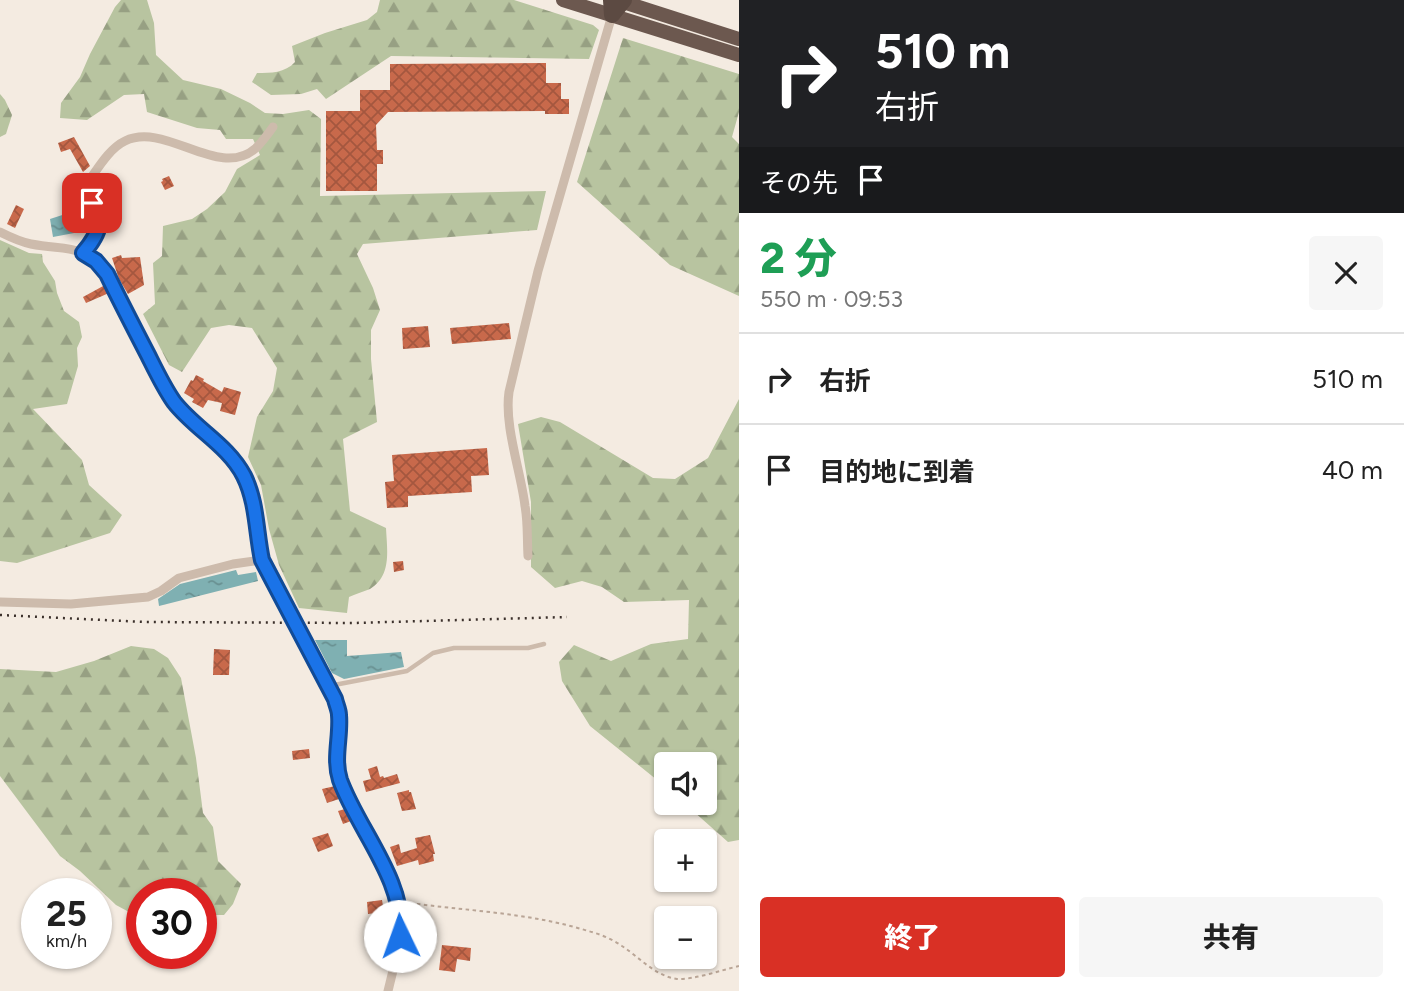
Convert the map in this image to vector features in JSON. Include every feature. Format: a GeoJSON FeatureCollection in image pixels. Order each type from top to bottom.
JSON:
{"type":"FeatureCollection","features":[{"type":"Feature","properties":{"kind":"highway"},"geometry":{"type":"LineString","coordinates":[[563,0],[617,4],[739,39]]}},
{"type":"Feature","properties":{"kind":"highway"},"geometry":{"type":"LineString","coordinates":[[617,4],[739,55]]}},
{"type":"Feature","properties":{"kind":"street"},"geometry":{"type":"LineString","coordinates":[[528,556],[526,506],[507,403],[538,271],[617,4]]}},
{"type":"Feature","properties":{"kind":"street"},"geometry":{"type":"LineString","coordinates":[[83,253],[97,230],[99,220],[85,186],[123,141],[136,138],[166,140],[224,158],[242,156],[255,149],[273,127]]}},
{"type":"Feature","properties":{"kind":"street"},"geometry":{"type":"LineString","coordinates":[[0,232],[30,244],[64,247],[83,253],[96,261],[107,274],[174,402],[229,453],[244,475],[254,501],[262,560],[335,699],[339,714],[336,758],[339,777],[346,796],[392,883],[398,902],[401,921],[398,950],[388,991]]}},
{"type":"Feature","properties":{"kind":"street"},"geometry":{"type":"LineString","coordinates":[[0,602],[71,604],[148,597],[162,591],[179,578],[233,564],[262,560]]}},
{"type":"Feature","properties":{"kind":"lane"},"geometry":{"type":"LineString","coordinates":[[329,686],[407,671],[433,653],[454,648],[528,648],[544,644]]}},
{"type":"Feature","properties":{"kind":"path"},"geometry":{"type":"LineString","coordinates":[[398,902],[528,917],[590,931],[623,947],[656,971],[678,979],[739,966]]}},
{"type":"Feature","properties":{"kind":"green space"},"geometry":{"type":"Polygon","coordinates":[[[121,0],[147,0],[154,23],[156,55],[183,80],[221,89],[265,113],[283,114],[309,110],[321,119],[320,196],[546,191],[537,230],[363,244],[357,254],[380,310],[371,330],[377,422],[343,439],[350,511],[386,528],[387,562],[377,584],[349,597],[347,613],[299,608],[279,565],[261,485],[248,457],[257,417],[273,391],[277,368],[252,328],[229,325],[211,328],[182,372],[169,365],[143,314],[155,304],[153,263],[162,256],[163,226],[192,219],[225,192],[237,169],[260,155],[253,139],[226,139],[220,130],[197,128],[147,112],[144,94],[124,95],[87,120],[60,118],[61,103],[80,77],[121,0]]]}},
{"type":"Feature","properties":{"kind":"green space"},"geometry":{"type":"Polygon","coordinates":[[[380,0],[514,0],[593,25],[599,30],[589,59],[391,56],[326,99],[317,89],[301,94],[271,95],[252,82],[257,73],[278,72],[291,66],[295,62],[292,46],[367,20],[377,12],[380,0]]]}},
{"type":"Feature","properties":{"kind":"green space"},"geometry":{"type":"Polygon","coordinates":[[[623,38],[739,74],[739,112],[732,137],[739,144],[739,296],[670,265],[577,182],[623,38]]]}},
{"type":"Feature","properties":{"kind":"green space"},"geometry":{"type":"Polygon","coordinates":[[[0,94],[12,115],[6,134],[0,137],[0,94]]]}},
{"type":"Feature","properties":{"kind":"green space"},"geometry":{"type":"Polygon","coordinates":[[[0,240],[29,253],[42,254],[43,262],[55,281],[64,311],[79,322],[82,337],[77,348],[78,366],[67,404],[33,409],[82,460],[89,485],[122,515],[110,533],[17,563],[0,561],[0,240]]]}},
{"type":"Feature","properties":{"kind":"green space"},"geometry":{"type":"Polygon","coordinates":[[[739,399],[739,840],[728,842],[717,829],[713,829],[698,815],[717,815],[717,752],[654,752],[654,778],[590,726],[562,681],[559,662],[574,645],[611,661],[651,644],[688,639],[689,600],[624,602],[602,587],[582,581],[555,588],[531,567],[531,502],[518,424],[541,417],[560,422],[653,478],[675,479],[708,458],[739,399]]]}},
{"type":"Feature","properties":{"kind":"green space"},"geometry":{"type":"Polygon","coordinates":[[[131,646],[154,649],[168,658],[181,678],[203,813],[213,827],[218,861],[241,884],[233,904],[224,915],[217,915],[217,878],[126,878],[126,910],[116,905],[112,901],[112,878],[87,878],[60,856],[0,776],[0,669],[56,672],[131,646]]]}},
{"type":"Feature","properties":{"kind":"water"},"geometry":{"type":"Polygon","coordinates":[[[87,207],[91,217],[90,230],[53,237],[50,219],[87,207]]]}},
{"type":"Feature","properties":{"kind":"water"},"geometry":{"type":"Polygon","coordinates":[[[236,570],[238,575],[256,572],[258,581],[159,606],[158,599],[180,584],[236,570]]]}},
{"type":"Feature","properties":{"kind":"water"},"geometry":{"type":"Polygon","coordinates":[[[315,640],[347,640],[347,656],[401,652],[404,667],[344,679],[332,673],[315,640]]]}},
{"type":"Feature","properties":{"kind":"building"},"geometry":{"type":"Polygon","coordinates":[[[546,63],[546,83],[561,83],[561,99],[569,99],[569,114],[545,114],[545,111],[388,112],[376,125],[377,150],[383,150],[383,164],[377,164],[377,191],[326,191],[326,111],[360,111],[360,90],[390,90],[390,64],[546,63]]]}},
{"type":"Feature","properties":{"kind":"building"},"geometry":{"type":"Polygon","coordinates":[[[74,137],[90,166],[83,172],[70,149],[61,152],[58,143],[74,137]]]}},
{"type":"Feature","properties":{"kind":"building"},"geometry":{"type":"Polygon","coordinates":[[[169,176],[174,186],[165,190],[161,182],[169,176]]]}},
{"type":"Feature","properties":{"kind":"building"},"geometry":{"type":"Polygon","coordinates":[[[79,195],[82,204],[67,209],[64,200],[79,195]]]}},
{"type":"Feature","properties":{"kind":"building"},"geometry":{"type":"Polygon","coordinates":[[[117,197],[121,209],[105,214],[101,202],[117,197]]]}},
{"type":"Feature","properties":{"kind":"building"},"geometry":{"type":"Polygon","coordinates":[[[16,205],[24,209],[15,228],[7,224],[16,205]]]}},
{"type":"Feature","properties":{"kind":"building"},"geometry":{"type":"Polygon","coordinates":[[[121,255],[122,258],[140,257],[144,285],[128,294],[119,279],[112,258],[121,255]]]}},
{"type":"Feature","properties":{"kind":"building"},"geometry":{"type":"Polygon","coordinates":[[[105,285],[109,293],[86,303],[83,297],[105,285]]]}},
{"type":"Feature","properties":{"kind":"building"},"geometry":{"type":"Polygon","coordinates":[[[509,323],[511,339],[452,344],[450,328],[509,323]]]}},
{"type":"Feature","properties":{"kind":"building"},"geometry":{"type":"Polygon","coordinates":[[[428,326],[430,347],[403,349],[402,328],[428,326]]]}},
{"type":"Feature","properties":{"kind":"building"},"geometry":{"type":"Polygon","coordinates":[[[196,375],[222,392],[224,387],[241,392],[235,415],[220,411],[222,403],[208,400],[203,408],[192,402],[194,399],[184,393],[196,375]]]}},
{"type":"Feature","properties":{"kind":"building"},"geometry":{"type":"Polygon","coordinates":[[[487,448],[489,475],[471,476],[472,492],[408,496],[408,507],[387,508],[385,482],[394,481],[392,455],[487,448]]]}},
{"type":"Feature","properties":{"kind":"building"},"geometry":{"type":"Polygon","coordinates":[[[403,561],[404,570],[394,572],[393,562],[403,561]]]}},
{"type":"Feature","properties":{"kind":"building"},"geometry":{"type":"Polygon","coordinates":[[[214,649],[230,650],[229,675],[213,675],[214,649]]]}},
{"type":"Feature","properties":{"kind":"building"},"geometry":{"type":"Polygon","coordinates":[[[309,749],[310,758],[293,760],[292,751],[309,749]]]}},
{"type":"Feature","properties":{"kind":"building"},"geometry":{"type":"Polygon","coordinates":[[[377,766],[380,777],[397,774],[400,783],[366,792],[363,781],[371,779],[368,769],[377,766]]]}},
{"type":"Feature","properties":{"kind":"building"},"geometry":{"type":"Polygon","coordinates":[[[335,786],[339,799],[327,803],[322,789],[335,786]]]}},
{"type":"Feature","properties":{"kind":"building"},"geometry":{"type":"Polygon","coordinates":[[[409,790],[416,809],[402,811],[397,793],[409,790]]]}},
{"type":"Feature","properties":{"kind":"building"},"geometry":{"type":"Polygon","coordinates":[[[345,809],[351,821],[343,824],[338,811],[345,809]]]}},
{"type":"Feature","properties":{"kind":"building"},"geometry":{"type":"Polygon","coordinates":[[[328,833],[333,846],[318,852],[312,838],[328,833]]]}},
{"type":"Feature","properties":{"kind":"building"},"geometry":{"type":"Polygon","coordinates":[[[430,835],[434,861],[419,865],[418,860],[397,866],[390,847],[399,844],[401,853],[417,848],[415,838],[430,835]]]}},
{"type":"Feature","properties":{"kind":"building"},"geometry":{"type":"Polygon","coordinates":[[[382,900],[384,912],[368,914],[367,902],[382,900]]]}},
{"type":"Feature","properties":{"kind":"building"},"geometry":{"type":"Polygon","coordinates":[[[442,945],[471,948],[470,961],[457,959],[455,972],[439,970],[442,945]]]}},
{"type":"Feature","properties":{"kind":"railway"},"geometry":{"type":"LineString","coordinates":[[0,615],[145,622],[353,623],[567,617]]}},
{"type":"Feature","properties":{"kind":"route"},"geometry":{"type":"LineString","coordinates":[[92,203],[99,220],[97,230],[83,253],[96,261],[107,274],[174,402],[229,453],[244,475],[254,501],[262,560],[335,699],[339,714],[336,758],[339,777],[346,796],[392,883],[401,921],[400,936]]}}]}
